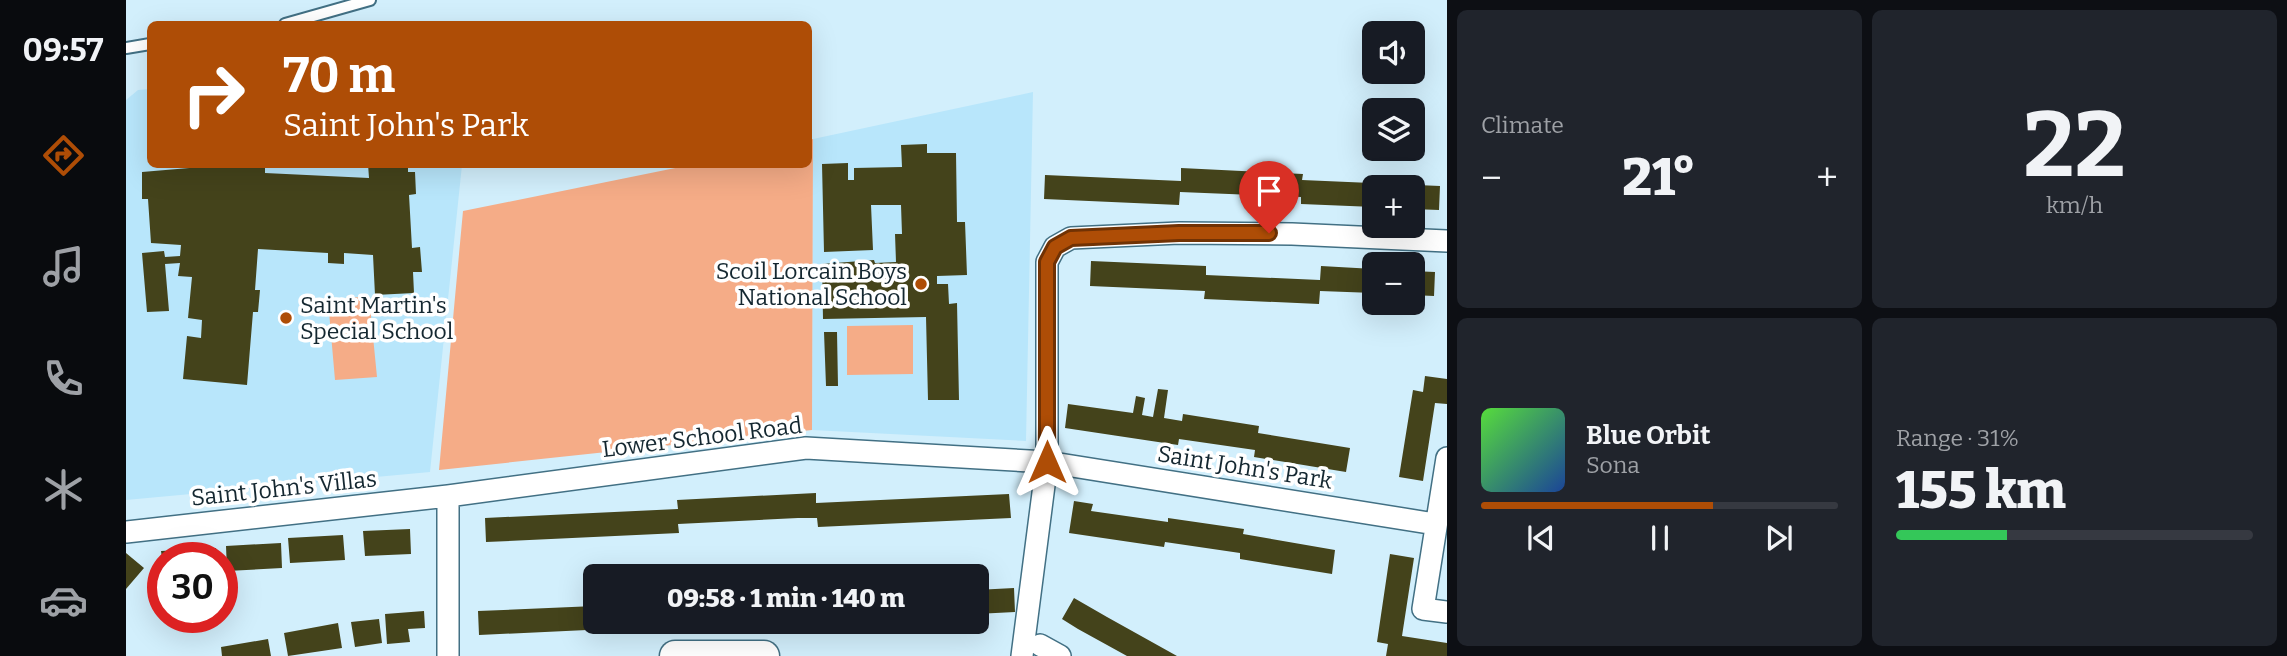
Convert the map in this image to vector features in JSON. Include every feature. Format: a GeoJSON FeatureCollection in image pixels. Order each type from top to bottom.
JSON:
{"type":"FeatureCollection","features":[{"type":"Feature","properties":{"kind":"main road"},"geometry":{"type":"LineString","coordinates":[[675,656],[764,656]]}},
{"type":"Feature","properties":{"kind":"street"},"geometry":{"type":"LineString","coordinates":[[1022,656],[1047,462],[1047,262],[1055,247],[1071,238],[1179,233],[1292,234],[1447,241]]}},
{"type":"Feature","properties":{"kind":"street","name":"Lower School Road"},"geometry":{"type":"LineString","coordinates":[[449,496],[806,448],[1047,462]]}},
{"type":"Feature","properties":{"kind":"street"},"geometry":{"type":"LineString","coordinates":[[1447,458],[1423,609],[1447,612]]}},
{"type":"Feature","properties":{"kind":"street","name":"Saint John's Park"},"geometry":{"type":"LineString","coordinates":[[1047,462],[1435,524]]}},
{"type":"Feature","properties":{"kind":"street"},"geometry":{"type":"LineString","coordinates":[[448,656],[449,496]]}},
{"type":"Feature","properties":{"kind":"street","name":"Saint John's Villas"},"geometry":{"type":"LineString","coordinates":[[126,532],[449,496]]}},
{"type":"Feature","properties":{"kind":"street"},"geometry":{"type":"LineString","coordinates":[[1040,645],[1060,656]]}},
{"type":"Feature","properties":{"kind":"lane"},"geometry":{"type":"LineString","coordinates":[[296,21],[370,0]]}},
{"type":"Feature","properties":{"kind":"lane"},"geometry":{"type":"LineString","coordinates":[[126,48],[147,44]]}},
{"type":"Feature","properties":{"kind":"shaded area","name":"Saint Martin's Special School"},"geometry":{"type":"Polygon","coordinates":[[[147,89],[147,168],[462,168],[430,472],[126,500],[126,100],[138,90],[147,89]]]}},
{"type":"Feature","properties":{"kind":"shaded area","name":"Scoil Lorcain Boys National School"},"geometry":{"type":"Polygon","coordinates":[[[1033,92],[1026,441],[812,430],[813,139],[1033,92]]]}},
{"type":"Feature","properties":{"kind":"shaded area"},"geometry":{"type":"Polygon","coordinates":[[[813,139],[812,430],[439,470],[463,211],[675,168],[812,168],[813,139]]]}},
{"type":"Feature","properties":{"kind":"shaded area"},"geometry":{"type":"Polygon","coordinates":[[[369,296],[377,377],[335,380],[328,300],[369,296]]]}},
{"type":"Feature","properties":{"kind":"shaded area"},"geometry":{"type":"Polygon","coordinates":[[[913,325],[913,374],[847,375],[847,326],[913,325]]]}},
{"type":"Feature","properties":{"kind":"building"},"geometry":{"type":"Polygon","coordinates":[[[927,144],[927,153],[956,153],[957,222],[965,222],[967,275],[937,276],[937,284],[948,284],[949,304],[957,303],[959,400],[928,400],[926,317],[823,319],[822,264],[874,260],[875,263],[896,262],[895,234],[902,234],[901,205],[871,205],[873,250],[824,252],[822,164],[848,163],[848,180],[854,180],[854,168],[902,167],[901,145],[927,144]]]}},
{"type":"Feature","properties":{"kind":"building"},"geometry":{"type":"Polygon","coordinates":[[[189,168],[265,168],[265,173],[369,178],[368,168],[408,168],[408,172],[415,172],[416,194],[409,195],[412,248],[420,247],[422,272],[413,272],[414,293],[375,295],[373,255],[344,253],[344,264],[328,263],[328,253],[258,249],[255,290],[260,290],[258,312],[253,312],[247,385],[183,379],[187,336],[201,338],[202,320],[188,318],[192,277],[178,276],[180,263],[165,264],[169,311],[147,312],[142,253],[164,251],[165,257],[180,256],[181,245],[151,243],[148,199],[142,199],[142,172],[189,168]]]}},
{"type":"Feature","properties":{"kind":"building"},"geometry":{"type":"Polygon","coordinates":[[[1181,168],[1303,174],[1302,180],[1362,183],[1362,207],[1301,204],[1301,197],[1180,192],[1179,205],[1044,199],[1045,175],[1181,181],[1181,168]]]}},
{"type":"Feature","properties":{"kind":"building"},"geometry":{"type":"Polygon","coordinates":[[[1425,185],[1440,186],[1439,210],[1425,209],[1425,185]]]}},
{"type":"Feature","properties":{"kind":"building"},"geometry":{"type":"Polygon","coordinates":[[[1091,261],[1206,266],[1206,275],[1320,280],[1321,266],[1362,268],[1362,293],[1320,291],[1319,304],[1204,299],[1205,291],[1090,286],[1091,261]]]}},
{"type":"Feature","properties":{"kind":"building"},"geometry":{"type":"Polygon","coordinates":[[[1425,272],[1435,272],[1434,296],[1425,296],[1425,272]]]}},
{"type":"Feature","properties":{"kind":"building"},"geometry":{"type":"Polygon","coordinates":[[[824,332],[837,332],[838,386],[826,386],[824,332]]]}},
{"type":"Feature","properties":{"kind":"building"},"geometry":{"type":"Polygon","coordinates":[[[1425,376],[1447,379],[1447,404],[1435,403],[1423,481],[1399,477],[1413,390],[1423,392],[1425,376]]]}},
{"type":"Feature","properties":{"kind":"building"},"geometry":{"type":"Polygon","coordinates":[[[1158,389],[1168,390],[1164,418],[1182,421],[1183,414],[1259,426],[1258,433],[1350,448],[1346,472],[1254,457],[1255,450],[1179,439],[1178,445],[1065,428],[1068,404],[1133,413],[1136,396],[1145,398],[1142,415],[1153,417],[1158,389]]]}},
{"type":"Feature","properties":{"kind":"building"},"geometry":{"type":"Polygon","coordinates":[[[816,493],[816,503],[1009,494],[1011,518],[818,527],[817,518],[798,518],[678,524],[679,533],[486,542],[485,518],[678,509],[677,500],[816,493]]]}},
{"type":"Feature","properties":{"kind":"building"},"geometry":{"type":"Polygon","coordinates":[[[1074,501],[1093,504],[1091,511],[1244,529],[1243,534],[1335,550],[1332,574],[1240,559],[1240,553],[1165,542],[1164,547],[1069,533],[1074,501]]]}},
{"type":"Feature","properties":{"kind":"building"},"geometry":{"type":"Polygon","coordinates":[[[410,529],[411,554],[365,556],[363,531],[410,529]]]}},
{"type":"Feature","properties":{"kind":"building"},"geometry":{"type":"Polygon","coordinates":[[[343,535],[345,560],[290,563],[288,538],[343,535]]]}},
{"type":"Feature","properties":{"kind":"building"},"geometry":{"type":"Polygon","coordinates":[[[281,543],[282,568],[238,570],[238,545],[281,543]]]}},
{"type":"Feature","properties":{"kind":"building"},"geometry":{"type":"Polygon","coordinates":[[[126,553],[144,568],[126,589],[126,553]]]}},
{"type":"Feature","properties":{"kind":"building"},"geometry":{"type":"Polygon","coordinates":[[[1390,554],[1414,558],[1402,636],[1447,643],[1447,656],[1386,656],[1388,644],[1377,642],[1390,554]]]}},
{"type":"Feature","properties":{"kind":"building"},"geometry":{"type":"Polygon","coordinates":[[[1014,588],[1015,612],[989,613],[989,589],[1014,588]]]}},
{"type":"Feature","properties":{"kind":"building"},"geometry":{"type":"Polygon","coordinates":[[[1074,598],[1177,656],[1127,656],[1078,629],[1062,619],[1074,598]]]}},
{"type":"Feature","properties":{"kind":"building"},"geometry":{"type":"Polygon","coordinates":[[[583,607],[583,630],[479,635],[478,611],[583,607]]]}},
{"type":"Feature","properties":{"kind":"building"},"geometry":{"type":"Polygon","coordinates":[[[424,611],[425,628],[408,629],[410,642],[387,644],[385,614],[424,611]]]}},
{"type":"Feature","properties":{"kind":"building"},"geometry":{"type":"Polygon","coordinates":[[[379,619],[382,643],[355,647],[351,622],[379,619]]]}},
{"type":"Feature","properties":{"kind":"building"},"geometry":{"type":"Polygon","coordinates":[[[338,623],[342,648],[288,656],[284,633],[338,623]]]}},
{"type":"Feature","properties":{"kind":"building"},"geometry":{"type":"Polygon","coordinates":[[[268,639],[271,656],[222,656],[221,647],[268,639]]]}},
{"type":"Feature","properties":{"kind":"place","name":"Scoil Lorcain Boys National School"},"geometry":{"type":"Point","coordinates":[921,284]}},
{"type":"Feature","properties":{"kind":"place","name":"Saint Martin's Special School"},"geometry":{"type":"Point","coordinates":[286,318]}},
{"type":"Feature","properties":{"kind":"route"},"geometry":{"type":"LineString","coordinates":[[1047,462],[1047,262],[1055,247],[1071,238],[1179,233],[1269,233]]}}]}
